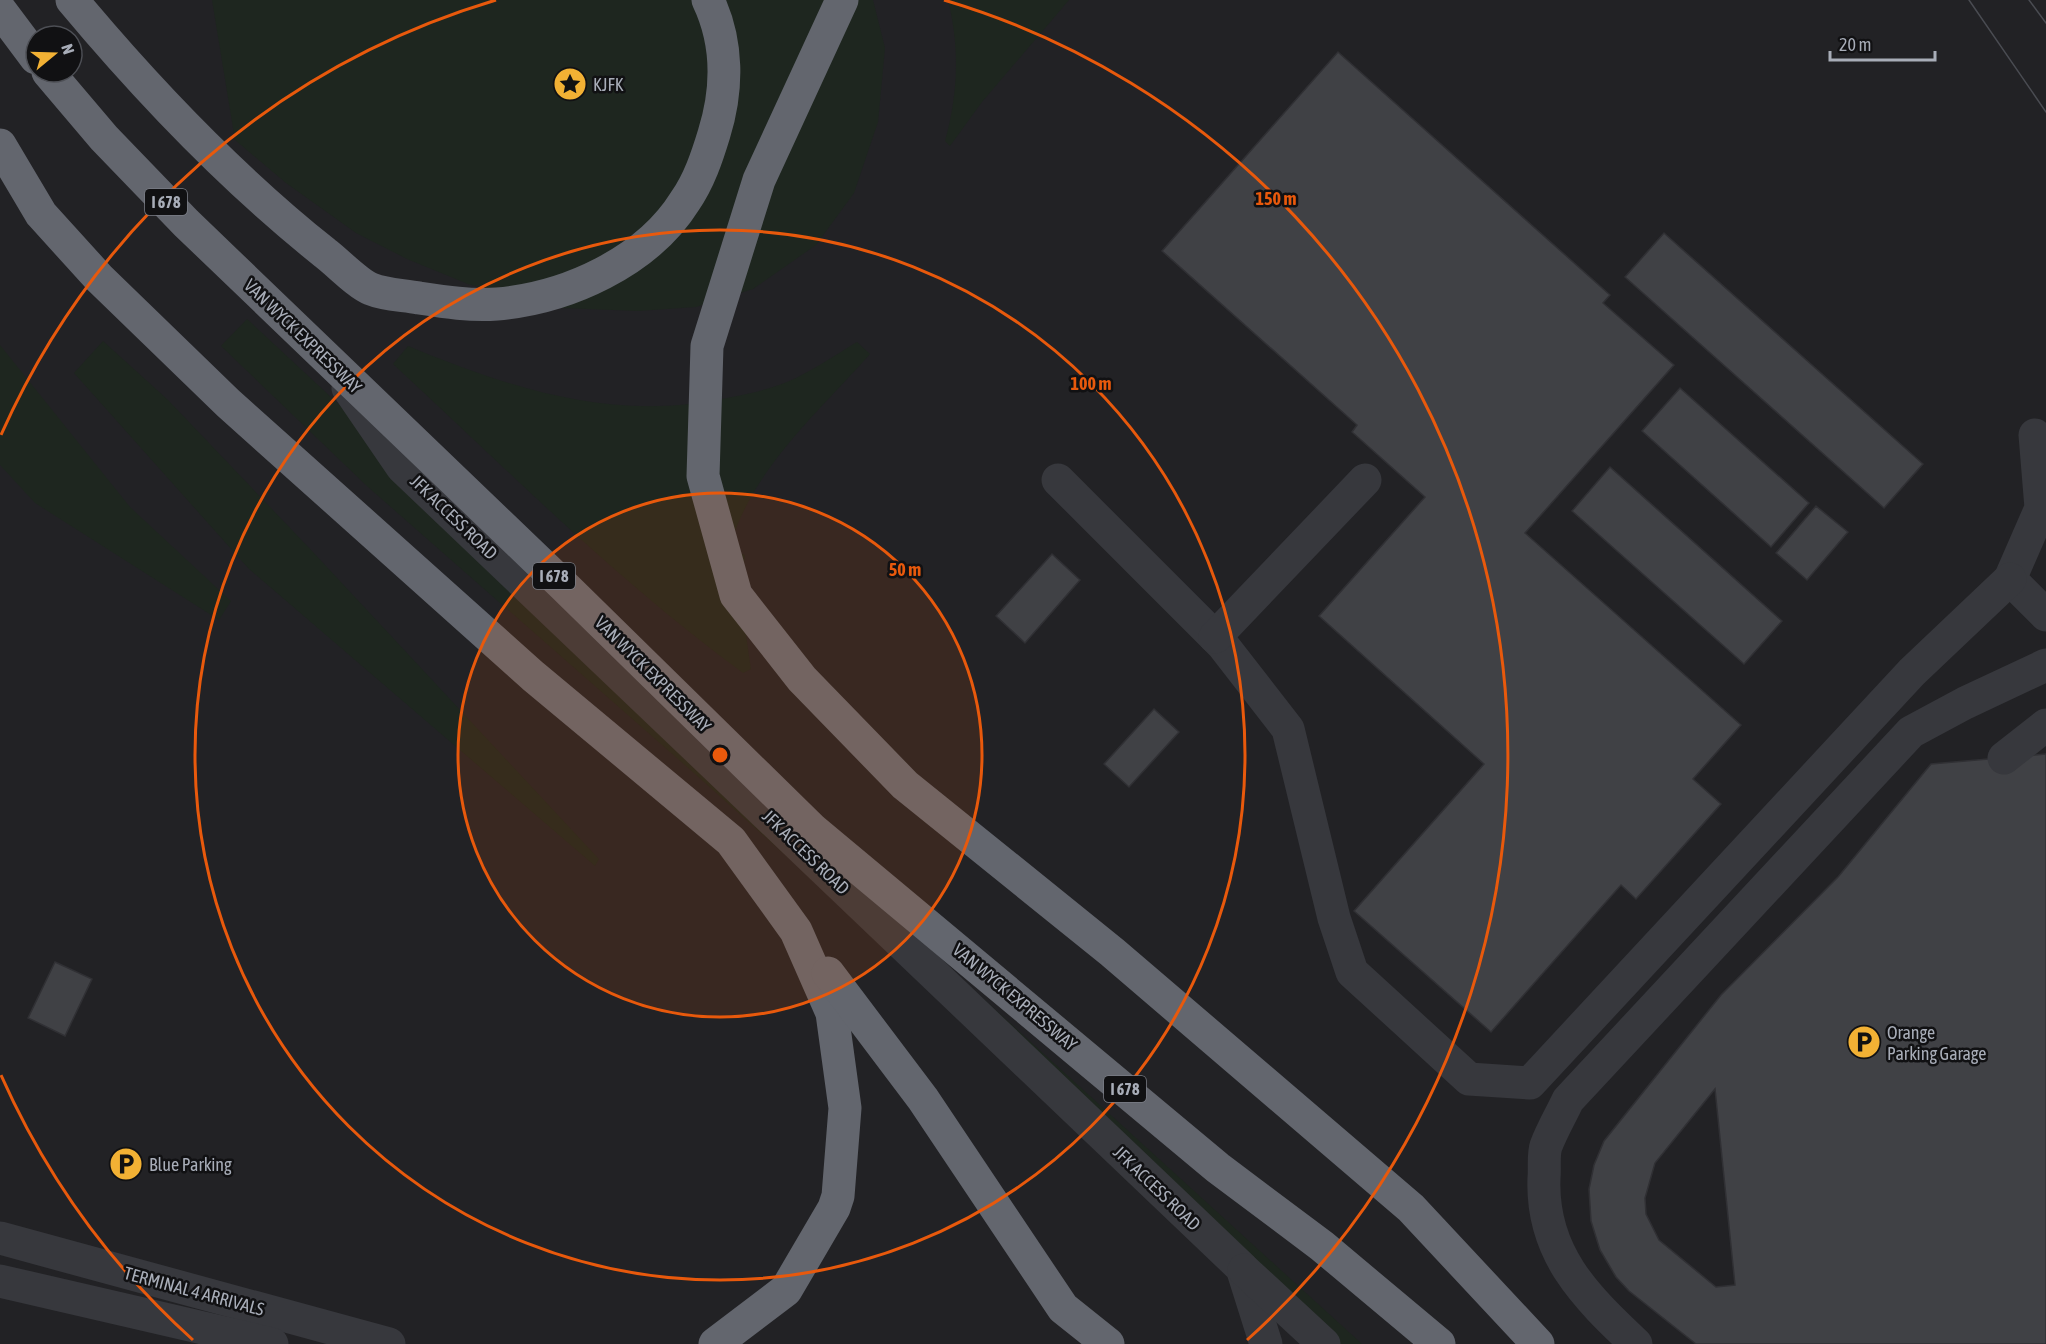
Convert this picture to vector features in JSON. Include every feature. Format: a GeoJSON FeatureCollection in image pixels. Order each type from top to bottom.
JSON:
{"type":"FeatureCollection","features":[{"type":"Feature","properties":{"kind":"highway"},"geometry":{"type":"LineString","coordinates":[[72,0],[173,114],[289,224],[370,289],[450,303],[498,304],[556,292],[607,272],[650,241],[685,202],[706,160],[720,116],[725,74],[718,20],[708,0]]}},
{"type":"Feature","properties":{"kind":"highway"},"geometry":{"type":"LineString","coordinates":[[842,0],[759,180],[707,346],[703,476],[736,595],[802,679],[905,785],[1112,952],[1411,1208],[1538,1344]]}},
{"type":"Feature","properties":{"kind":"highway"},"geometry":{"type":"LineString","coordinates":[[0,10],[24,41]]}},
{"type":"Feature","properties":{"kind":"highway","name":"VAN WYCK EXPRESSWAY"},"geometry":{"type":"LineString","coordinates":[[59,84],[146,182],[291,326],[563,585],[813,830],[1218,1168],[1322,1246],[1439,1344]]}},
{"type":"Feature","properties":{"kind":"highway"},"geometry":{"type":"LineString","coordinates":[[0,145],[41,214]]}},
{"type":"Feature","properties":{"kind":"highway"},"geometry":{"type":"LineString","coordinates":[[0,171],[99,278],[228,403],[533,676],[731,841],[923,1099],[1063,1308],[1108,1344]]}},
{"type":"Feature","properties":{"kind":"highway"},"geometry":{"type":"LineString","coordinates":[[716,1344],[786,1290],[834,1208],[838,1196],[845,1108],[832,1013],[796,931]]}},
{"type":"Feature","properties":{"kind":"street","name":"JFK ACCESS ROAD"},"geometry":{"type":"LineString","coordinates":[[332,365],[402,467],[1242,1268],[1266,1344]]}},
{"type":"Feature","properties":{"kind":"street"},"geometry":{"type":"LineString","coordinates":[[1058,480],[1215,637],[1288,729],[1334,918],[1352,972],[1468,1079],[1530,1083],[1912,672],[2010,579],[2041,508],[2035,435]]}},
{"type":"Feature","properties":{"kind":"street"},"geometry":{"type":"LineString","coordinates":[[1215,637],[1365,480]]}},
{"type":"Feature","properties":{"kind":"street"},"geometry":{"type":"LineString","coordinates":[[2010,579],[2046,615]]}},
{"type":"Feature","properties":{"kind":"street"},"geometry":{"type":"LineString","coordinates":[[1636,1344],[1600,1310],[1571,1276],[1551,1237],[1544,1192],[1546,1148],[1568,1100],[1911,732],[1965,703],[2046,665]]}},
{"type":"Feature","properties":{"kind":"street"},"geometry":{"type":"LineString","coordinates":[[2004,758],[2046,725]]}},
{"type":"Feature","properties":{"kind":"street","name":"TERMINAL 4 ARRIVALS"},"geometry":{"type":"LineString","coordinates":[[0,1238],[389,1344]]}},
{"type":"Feature","properties":{"kind":"street"},"geometry":{"type":"LineString","coordinates":[[1242,1268],[1324,1344]]}},
{"type":"Feature","properties":{"kind":"street"},"geometry":{"type":"LineString","coordinates":[[0,1281],[272,1344]]}},
{"type":"Feature","properties":{"kind":"shaded area"},"geometry":{"type":"Polygon","coordinates":[[[0,0],[2046,0],[2046,1344],[0,1344],[0,0]]]}},
{"type":"Feature","properties":{"kind":"shaded area"},"geometry":{"type":"Polygon","coordinates":[[[212,0],[873,0],[885,48],[878,122],[854,193],[816,245],[753,289],[696,307],[638,311],[562,308],[468,284],[407,259],[356,233],[286,183],[235,140],[212,0]]]}},
{"type":"Feature","properties":{"kind":"shaded area"},"geometry":{"type":"Polygon","coordinates":[[[948,0],[1069,0],[982,102],[950,146],[945,141],[953,106],[956,53],[948,0]]]}},
{"type":"Feature","properties":{"kind":"shaded area"},"geometry":{"type":"Polygon","coordinates":[[[247,319],[715,754],[1362,1344],[1330,1344],[695,774],[368,487],[221,346],[247,319]]]}},
{"type":"Feature","properties":{"kind":"shaded area"},"geometry":{"type":"Polygon","coordinates":[[[103,341],[168,400],[312,551],[599,859],[595,866],[249,569],[74,373],[103,341]]]}},
{"type":"Feature","properties":{"kind":"shaded area"},"geometry":{"type":"Polygon","coordinates":[[[857,342],[870,354],[808,421],[769,468],[739,520],[729,549],[745,555],[743,597],[751,669],[743,673],[651,601],[393,364],[408,346],[487,376],[566,398],[606,404],[647,406],[689,404],[766,389],[798,377],[857,342]]]}},
{"type":"Feature","properties":{"kind":"shaded area"},"geometry":{"type":"Polygon","coordinates":[[[0,345],[130,507],[231,601],[219,620],[35,503],[0,465],[0,345]]]}},
{"type":"Feature","properties":{"kind":"building"},"geometry":{"type":"Polygon","coordinates":[[[1338,52],[1610,295],[1603,303],[1674,365],[1525,533],[1741,725],[1693,779],[1721,804],[1636,899],[1621,885],[1491,1032],[1354,911],[1484,764],[1319,616],[1425,497],[1352,432],[1357,425],[1162,251],[1338,52]]]}},
{"type":"Feature","properties":{"kind":"building"},"geometry":{"type":"Polygon","coordinates":[[[1664,233],[1923,464],[1884,508],[1625,277],[1664,233]]]}},
{"type":"Feature","properties":{"kind":"building"},"geometry":{"type":"Polygon","coordinates":[[[1680,388],[1809,503],[1771,547],[1642,431],[1680,388]]]}},
{"type":"Feature","properties":{"kind":"building"},"geometry":{"type":"Polygon","coordinates":[[[1610,467],[1782,621],[1744,664],[1572,511],[1610,467]]]}},
{"type":"Feature","properties":{"kind":"building"},"geometry":{"type":"Polygon","coordinates":[[[1816,506],[1848,532],[1807,580],[1776,553],[1816,506]]]}},
{"type":"Feature","properties":{"kind":"building"},"geometry":{"type":"Polygon","coordinates":[[[1052,554],[1080,580],[1025,643],[996,616],[1052,554]]]}},
{"type":"Feature","properties":{"kind":"building"},"geometry":{"type":"Polygon","coordinates":[[[1154,709],[1179,732],[1129,787],[1104,764],[1154,709]]]}},
{"type":"Feature","properties":{"kind":"building","name":"Orange Parking Garage"},"geometry":{"type":"Polygon","coordinates":[[[2046,754],[2046,1344],[1696,1344],[1629,1291],[1616,1277],[1600,1250],[1591,1221],[1589,1189],[1594,1165],[1604,1141],[1721,995],[1838,877],[1931,764],[2046,754]],[[1715,1089],[1655,1163],[1645,1198],[1646,1214],[1659,1240],[1716,1287],[1735,1285],[1715,1089]]]}},
{"type":"Feature","properties":{"kind":"building"},"geometry":{"type":"Polygon","coordinates":[[[55,962],[92,979],[65,1036],[28,1018],[55,962]]]}},
{"type":"Feature","properties":{"kind":"tram line"},"geometry":{"type":"LineString","coordinates":[[1969,0],[2046,112]]}},
{"type":"Feature","properties":{"kind":"tram line"},"geometry":{"type":"LineString","coordinates":[[2029,0],[2046,23]]}},
{"type":"Feature","properties":{"kind":"place","name":"KJFK"},"geometry":{"type":"Point","coordinates":[570,84]}},
{"type":"Feature","properties":{"kind":"place","name":"Orange Parking Garage"},"geometry":{"type":"Point","coordinates":[1864,1042]}},
{"type":"Feature","properties":{"kind":"place","name":"Blue Parking"},"geometry":{"type":"Point","coordinates":[126,1164]}}]}
